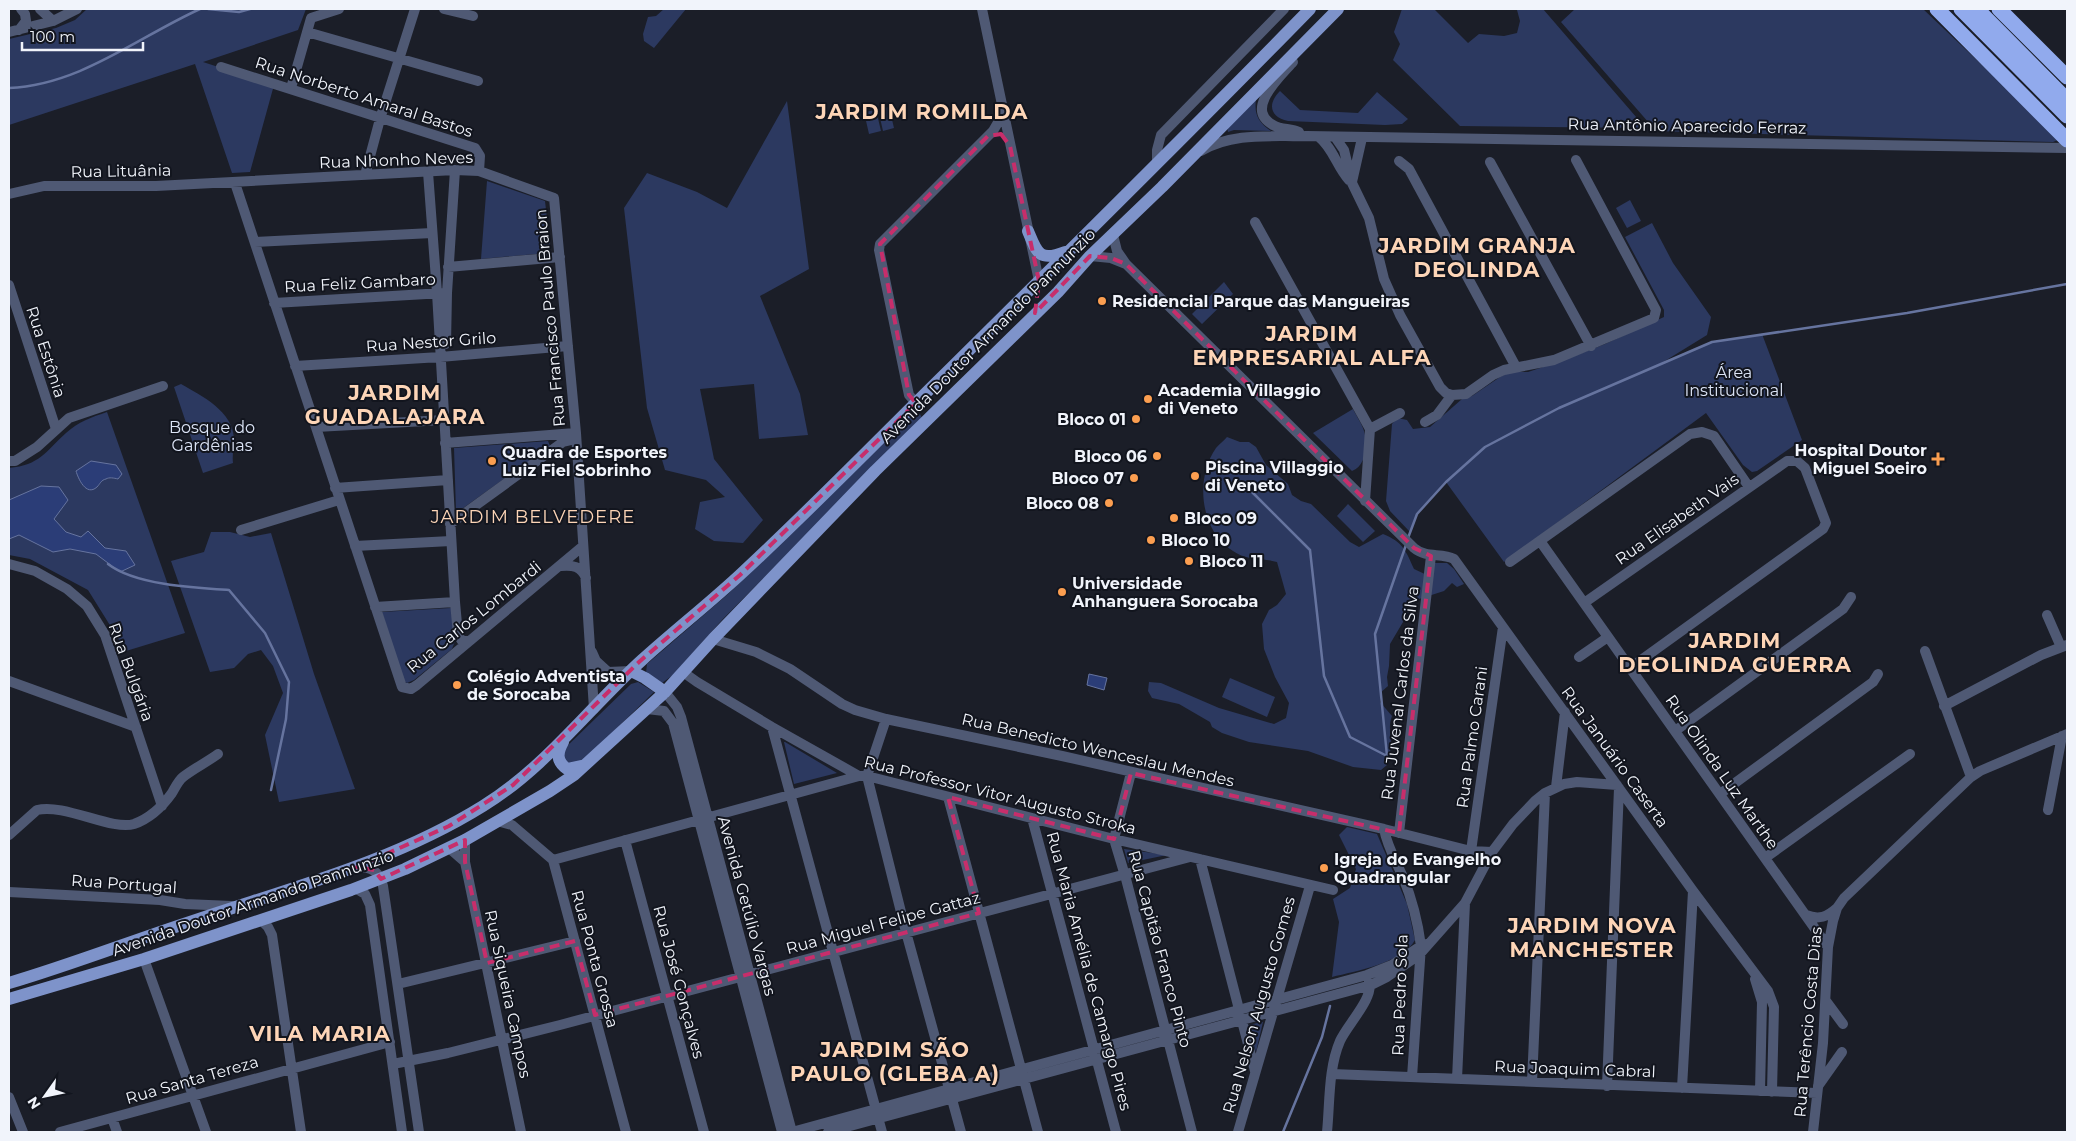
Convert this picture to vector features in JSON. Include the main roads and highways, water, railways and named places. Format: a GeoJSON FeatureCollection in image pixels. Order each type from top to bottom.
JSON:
{"type":"FeatureCollection","features":[{"type":"Feature","properties":{"kind":"highway"},"geometry":{"type":"LineString","coordinates":[[1929,9],[2022,92]]}},
{"type":"Feature","properties":{"kind":"highway"},"geometry":{"type":"LineString","coordinates":[[1937,9],[2022,92],[2067,140]]}},
{"type":"Feature","properties":{"kind":"highway"},"geometry":{"type":"LineString","coordinates":[[1961,9],[2067,116]]}},
{"type":"Feature","properties":{"kind":"highway"},"geometry":{"type":"LineString","coordinates":[[1977,9],[2067,100]]}},
{"type":"Feature","properties":{"kind":"highway"},"geometry":{"type":"LineString","coordinates":[[1999,9],[2067,77]]}},
{"type":"Feature","properties":{"kind":"main road","name":"Avenida Doutor Armando Pannunzio"},"geometry":{"type":"LineString","coordinates":[[9,983],[69,965],[188,922],[358,867],[415,843],[487,804],[513,785],[594,710],[631,671],[740,575],[1039,282],[1310,9]]}},
{"type":"Feature","properties":{"kind":"main road","name":"Avenida Doutor Armando Pannunzio"},"geometry":{"type":"LineString","coordinates":[[9,999],[144,959],[356,888],[405,869],[465,840],[550,791],[587,764],[665,692],[713,639],[875,470],[1058,292],[1090,256],[1338,9]]}},
{"type":"Feature","properties":{"kind":"main road"},"geometry":{"type":"LineString","coordinates":[[1131,189],[1135,196],[1146,202]]}},
{"type":"Feature","properties":{"kind":"main road"},"geometry":{"type":"LineString","coordinates":[[1118,202],[1126,204],[1129,209],[1129,218]]}},
{"type":"Feature","properties":{"kind":"main road"},"geometry":{"type":"LineString","coordinates":[[1028,231],[1039,253],[1052,257],[1069,250]]}},
{"type":"Feature","properties":{"kind":"main road"},"geometry":{"type":"LineString","coordinates":[[1034,314],[1039,282]]}},
{"type":"Feature","properties":{"kind":"main road"},"geometry":{"type":"LineString","coordinates":[[916,403],[933,414]]}},
{"type":"Feature","properties":{"kind":"main road"},"geometry":{"type":"LineString","coordinates":[[631,671],[665,692]]}},
{"type":"Feature","properties":{"kind":"main road"},"geometry":{"type":"LineString","coordinates":[[565,738],[559,750],[558,759],[561,765],[567,770],[587,764]]}},
{"type":"Feature","properties":{"kind":"main road"},"geometry":{"type":"LineString","coordinates":[[69,965],[129,950],[144,959]]}},
{"type":"Feature","properties":{"kind":"waterway"},"geometry":{"type":"LineString","coordinates":[[9,88],[35,85],[84,69],[200,9]]}},
{"type":"Feature","properties":{"kind":"waterway"},"geometry":{"type":"LineString","coordinates":[[208,9],[239,12],[250,9]]}},
{"type":"Feature","properties":{"kind":"waterway"},"geometry":{"type":"LineString","coordinates":[[1408,538],[1417,514],[1446,482],[1485,447],[1559,408],[1712,342],[1907,313],[2067,284]]}},
{"type":"Feature","properties":{"kind":"waterway"},"geometry":{"type":"LineString","coordinates":[[1252,492],[1310,550],[1324,676],[1350,737],[1387,756]]}},
{"type":"Feature","properties":{"kind":"waterway"},"geometry":{"type":"LineString","coordinates":[[1387,756],[1375,634],[1406,545]]}},
{"type":"Feature","properties":{"kind":"waterway"},"geometry":{"type":"LineString","coordinates":[[108,564],[134,577],[149,581],[229,590],[265,633],[289,682],[286,719],[271,790]]}},
{"type":"Feature","properties":{"kind":"waterway"},"geometry":{"type":"LineString","coordinates":[[1283,1132],[1322,1037],[1330,1006]]}},
{"type":"Feature","properties":{"kind":"place","name":"Residencial Parque das Mangueiras"},"geometry":{"type":"Point","coordinates":[1102,301]}},
{"type":"Feature","properties":{"kind":"place","name":"Academia Villaggio di Veneto"},"geometry":{"type":"Point","coordinates":[1148,399]}},
{"type":"Feature","properties":{"kind":"place","name":"Bloco 01"},"geometry":{"type":"Point","coordinates":[1136,419]}},
{"type":"Feature","properties":{"kind":"place","name":"Bloco 06"},"geometry":{"type":"Point","coordinates":[1157,456]}},
{"type":"Feature","properties":{"kind":"place","name":"Hospital Doutor Miguel Soeiro"},"geometry":{"type":"Point","coordinates":[1938,459]}},
{"type":"Feature","properties":{"kind":"place","name":"Quadra de Esportes Luiz Fiel Sobrinho"},"geometry":{"type":"Point","coordinates":[492,461]}},
{"type":"Feature","properties":{"kind":"place","name":"Piscina Villaggio di Veneto"},"geometry":{"type":"Point","coordinates":[1195,476]}},
{"type":"Feature","properties":{"kind":"place","name":"Bloco 07"},"geometry":{"type":"Point","coordinates":[1134,478]}},
{"type":"Feature","properties":{"kind":"place","name":"Bloco 08"},"geometry":{"type":"Point","coordinates":[1109,503]}},
{"type":"Feature","properties":{"kind":"place","name":"Bloco 09"},"geometry":{"type":"Point","coordinates":[1174,518]}},
{"type":"Feature","properties":{"kind":"place","name":"Bloco 10"},"geometry":{"type":"Point","coordinates":[1151,540]}},
{"type":"Feature","properties":{"kind":"place","name":"Bloco 11"},"geometry":{"type":"Point","coordinates":[1189,561]}},
{"type":"Feature","properties":{"kind":"place","name":"Universidade Anhanguera Sorocaba"},"geometry":{"type":"Point","coordinates":[1062,592]}},
{"type":"Feature","properties":{"kind":"place","name":"Colégio Adventista de Sorocaba"},"geometry":{"type":"Point","coordinates":[457,685]}},
{"type":"Feature","properties":{"kind":"place","name":"Igreja do Evangelho Quadrangular"},"geometry":{"type":"Point","coordinates":[1324,868]}},
{"type":"Feature","properties":{"kind":"district","name":"JARDIM ROMILDA"},"geometry":{"type":"Point","coordinates":[922,111]}},
{"type":"Feature","properties":{"kind":"district","name":"JARDIM GRANJA DEOLINDA"},"geometry":{"type":"Point","coordinates":[1477,257]}},
{"type":"Feature","properties":{"kind":"district","name":"JARDIM EMPRESARIAL ALFA"},"geometry":{"type":"Point","coordinates":[1312,345]}},
{"type":"Feature","properties":{"kind":"district","name":"JARDIM GUADALAJARA"},"geometry":{"type":"Point","coordinates":[395,404]}},
{"type":"Feature","properties":{"kind":"district","name":"JARDIM BELVEDERE"},"geometry":{"type":"Point","coordinates":[533,517]}},
{"type":"Feature","properties":{"kind":"district","name":"JARDIM DEOLINDA GUERRA"},"geometry":{"type":"Point","coordinates":[1735,652]}},
{"type":"Feature","properties":{"kind":"district","name":"JARDIM NOVA MANCHESTER"},"geometry":{"type":"Point","coordinates":[1592,937]}},
{"type":"Feature","properties":{"kind":"district","name":"VILA MARIA"},"geometry":{"type":"Point","coordinates":[320,1033]}},
{"type":"Feature","properties":{"kind":"district","name":"JARDIM SÃO PAULO (GLEBA A)"},"geometry":{"type":"Point","coordinates":[895,1061]}},
{"type":"Feature","properties":{"kind":"park label","name":"Área Institucional"},"geometry":{"type":"Point","coordinates":[1734,381]}},
{"type":"Feature","properties":{"kind":"park label","name":"Bosque do Gardênias"},"geometry":{"type":"Point","coordinates":[212,436]}}]}
